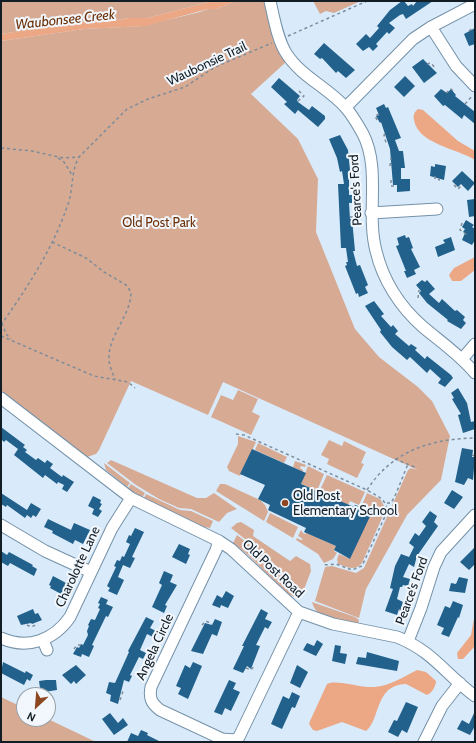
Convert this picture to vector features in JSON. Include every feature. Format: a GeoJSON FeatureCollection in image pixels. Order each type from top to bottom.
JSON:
{"type":"FeatureCollection","features":[{"type":"Feature","properties":{"kind":"street","name":"Pearce's Ford"},"geometry":{"type":"LineString","coordinates":[[270,1],[280,40],[291,60],[346,108],[364,136],[371,168],[371,213],[375,250],[382,271],[393,292],[412,317],[462,358],[475,373]]}},
{"type":"Feature","properties":{"kind":"street"},"geometry":{"type":"LineString","coordinates":[[346,108],[402,49],[430,28],[475,4]]}},
{"type":"Feature","properties":{"kind":"street"},"geometry":{"type":"LineString","coordinates":[[430,28],[474,91]]}},
{"type":"Feature","properties":{"kind":"street"},"geometry":{"type":"LineString","coordinates":[[371,213],[437,209]]}},
{"type":"Feature","properties":{"kind":"street"},"geometry":{"type":"LineString","coordinates":[[462,358],[475,344]]}},
{"type":"Feature","properties":{"kind":"street","name":"Old Post Road"},"geometry":{"type":"LineString","coordinates":[[1,398],[131,498],[219,540],[242,558],[291,606],[300,612],[333,624],[397,638],[408,642],[434,658],[475,696]]}},
{"type":"Feature","properties":{"kind":"street","name":"Charolotte Lane"},"geometry":{"type":"LineString","coordinates":[[1,638],[18,643],[35,643],[45,645],[50,637],[64,626],[70,617],[90,572],[116,520],[131,498]]}},
{"type":"Feature","properties":{"kind":"street","name":"Pearce's Ford"},"geometry":{"type":"LineString","coordinates":[[408,642],[434,567],[441,552],[475,515]]}},
{"type":"Feature","properties":{"kind":"street"},"geometry":{"type":"LineString","coordinates":[[1,525],[45,551],[90,572]]}},
{"type":"Feature","properties":{"kind":"street","name":"Angela Circle"},"geometry":{"type":"LineString","coordinates":[[219,540],[216,550],[152,687],[151,700],[154,705],[160,710],[222,740],[234,740],[239,737],[300,612]]}},
{"type":"Feature","properties":{"kind":"street"},"geometry":{"type":"LineString","coordinates":[[424,742],[442,706],[460,683]]}},
{"type":"Feature","properties":{"kind":"path"},"geometry":{"type":"LineString","coordinates":[[285,37],[367,1]]}},
{"type":"Feature","properties":{"kind":"path"},"geometry":{"type":"LineString","coordinates":[[469,31],[473,28]]}},
{"type":"Feature","properties":{"kind":"path","name":"Waubonsie Trail"},"geometry":{"type":"LineString","coordinates":[[78,157],[102,131],[127,109],[148,99],[185,87],[215,68],[276,42]]}},
{"type":"Feature","properties":{"kind":"path"},"geometry":{"type":"LineString","coordinates":[[427,64],[431,63],[436,69]]}},
{"type":"Feature","properties":{"kind":"path"},"geometry":{"type":"LineString","coordinates":[[446,93],[451,88],[454,92]]}},
{"type":"Feature","properties":{"kind":"path"},"geometry":{"type":"LineString","coordinates":[[298,101],[304,96],[299,91]]}},
{"type":"Feature","properties":{"kind":"path"},"geometry":{"type":"LineString","coordinates":[[465,104],[474,91]]}},
{"type":"Feature","properties":{"kind":"path"},"geometry":{"type":"LineString","coordinates":[[377,120],[375,116],[378,114]]}},
{"type":"Feature","properties":{"kind":"path"},"geometry":{"type":"LineString","coordinates":[[385,134],[386,143]]}},
{"type":"Feature","properties":{"kind":"path"},"geometry":{"type":"LineString","coordinates":[[1,148],[32,151],[66,159],[78,157],[72,175],[70,198],[52,242],[34,277],[2,324],[6,334],[12,340]]}},
{"type":"Feature","properties":{"kind":"path"},"geometry":{"type":"LineString","coordinates":[[57,157],[64,162],[72,175]]}},
{"type":"Feature","properties":{"kind":"path"},"geometry":{"type":"LineString","coordinates":[[390,166],[391,158]]}},
{"type":"Feature","properties":{"kind":"path"},"geometry":{"type":"LineString","coordinates":[[435,176],[435,179],[440,180]]}},
{"type":"Feature","properties":{"kind":"path"},"geometry":{"type":"LineString","coordinates":[[391,180],[391,186],[397,186]]}},
{"type":"Feature","properties":{"kind":"path"},"geometry":{"type":"LineString","coordinates":[[454,185],[458,190],[462,185]]}},
{"type":"Feature","properties":{"kind":"path"},"geometry":{"type":"LineString","coordinates":[[350,217],[353,217],[353,223]]}},
{"type":"Feature","properties":{"kind":"path"},"geometry":{"type":"LineString","coordinates":[[462,223],[460,230],[466,235]]}},
{"type":"Feature","properties":{"kind":"path"},"geometry":{"type":"LineString","coordinates":[[52,242],[86,258],[129,289],[131,297],[129,305],[110,351],[110,365],[115,380]]}},
{"type":"Feature","properties":{"kind":"path"},"geometry":{"type":"LineString","coordinates":[[418,298],[419,290]]}},
{"type":"Feature","properties":{"kind":"path"},"geometry":{"type":"LineString","coordinates":[[1,336],[94,376],[128,382],[135,388]]}},
{"type":"Feature","properties":{"kind":"path"},"geometry":{"type":"LineString","coordinates":[[236,434],[244,435],[367,490],[381,497],[386,504],[388,512],[362,566],[352,570],[333,564],[323,565]]}},
{"type":"Feature","properties":{"kind":"path"},"geometry":{"type":"LineString","coordinates":[[367,490],[380,472],[395,459],[412,450],[455,439],[475,438]]}},
{"type":"Feature","properties":{"kind":"path"},"geometry":{"type":"LineString","coordinates":[[395,459],[417,468]]}},
{"type":"Feature","properties":{"kind":"path"},"geometry":{"type":"LineString","coordinates":[[386,504],[391,503],[395,496],[408,464]]}},
{"type":"Feature","properties":{"kind":"path"},"geometry":{"type":"LineString","coordinates":[[399,610],[404,606]]}},
{"type":"Feature","properties":{"kind":"path"},"geometry":{"type":"LineString","coordinates":[[202,625],[206,622],[212,624]]}},
{"type":"Feature","properties":{"kind":"path"},"geometry":{"type":"LineString","coordinates":[[27,624],[31,627],[38,624]]}},
{"type":"Feature","properties":{"kind":"path"},"geometry":{"type":"LineString","coordinates":[[74,650],[77,645],[81,645]]}},
{"type":"Feature","properties":{"kind":"path"},"geometry":{"type":"LineString","coordinates":[[246,668],[251,670],[254,666]]}},
{"type":"Feature","properties":{"kind":"path"},"geometry":{"type":"LineString","coordinates":[[120,700],[123,691],[121,691]]}},
{"type":"Feature","properties":{"kind":"green space"},"geometry":{"type":"Polygon","coordinates":[[[1,1],[213,1],[147,18],[128,18],[113,21],[93,20],[1,34],[1,1]]]}},
{"type":"Feature","properties":{"kind":"green space","name":"Old Post Park"},"geometry":{"type":"Polygon","coordinates":[[[235,1],[265,1],[277,48],[286,62],[251,94],[298,139],[318,179],[316,232],[355,329],[379,357],[418,387],[432,401],[450,436],[441,480],[407,515],[366,589],[359,618],[315,601],[325,567],[332,566],[356,573],[364,568],[408,470],[411,468],[418,470],[223,382],[208,415],[131,381],[99,450],[96,454],[87,457],[1,391],[1,41],[84,29],[142,26],[208,9],[217,9],[235,1]]]}},
{"type":"Feature","properties":{"kind":"green space"},"geometry":{"type":"Polygon","coordinates":[[[313,1],[361,1],[334,13],[326,11],[320,14],[313,1]]]}},
{"type":"Feature","properties":{"kind":"green space"},"geometry":{"type":"Polygon","coordinates":[[[238,390],[258,399],[252,412],[260,416],[251,435],[211,417],[221,395],[233,400],[238,390]]]}},
{"type":"Feature","properties":{"kind":"green space"},"geometry":{"type":"Polygon","coordinates":[[[238,436],[256,442],[240,476],[229,471],[227,467],[238,444],[238,436]]]}},
{"type":"Feature","properties":{"kind":"green space"},"geometry":{"type":"Polygon","coordinates":[[[329,440],[342,446],[344,441],[366,452],[361,463],[364,464],[357,478],[327,464],[329,459],[321,455],[329,440]]]}},
{"type":"Feature","properties":{"kind":"green space"},"geometry":{"type":"Polygon","coordinates":[[[258,443],[287,457],[284,463],[255,450],[258,443]]]}},
{"type":"Feature","properties":{"kind":"green space"},"geometry":{"type":"Polygon","coordinates":[[[111,460],[197,498],[206,498],[214,493],[237,509],[227,513],[219,522],[191,509],[179,508],[159,499],[136,485],[107,463],[111,460]]]}},
{"type":"Feature","properties":{"kind":"green space"},"geometry":{"type":"Polygon","coordinates":[[[295,461],[306,465],[305,467],[301,466],[300,468],[303,472],[293,467],[295,461]]]}},
{"type":"Feature","properties":{"kind":"green space"},"geometry":{"type":"Polygon","coordinates":[[[104,463],[130,483],[127,487],[106,470],[104,463]]]}},
{"type":"Feature","properties":{"kind":"green space"},"geometry":{"type":"Polygon","coordinates":[[[308,466],[324,474],[317,491],[301,484],[308,466]]]}},
{"type":"Feature","properties":{"kind":"green space"},"geometry":{"type":"Polygon","coordinates":[[[327,475],[365,492],[359,505],[350,501],[348,505],[319,492],[327,475]]]}},
{"type":"Feature","properties":{"kind":"green space"},"geometry":{"type":"Polygon","coordinates":[[[131,484],[145,493],[142,498],[128,488],[131,484]]]}},
{"type":"Feature","properties":{"kind":"green space"},"geometry":{"type":"Polygon","coordinates":[[[220,484],[225,484],[260,500],[265,505],[268,512],[264,521],[216,491],[220,484]]]}},
{"type":"Feature","properties":{"kind":"green space"},"geometry":{"type":"Polygon","coordinates":[[[367,493],[380,499],[386,509],[362,563],[354,568],[338,564],[337,559],[339,554],[350,559],[372,510],[362,505],[367,493]]]}},
{"type":"Feature","properties":{"kind":"green space"},"geometry":{"type":"Polygon","coordinates":[[[146,494],[180,510],[191,511],[213,521],[210,528],[204,527],[144,498],[146,494]]]}},
{"type":"Feature","properties":{"kind":"green space"},"geometry":{"type":"Polygon","coordinates":[[[270,513],[298,527],[293,538],[266,522],[270,513]]]}},
{"type":"Feature","properties":{"kind":"green space"},"geometry":{"type":"Polygon","coordinates":[[[241,522],[254,530],[253,536],[290,561],[296,556],[310,564],[311,571],[303,592],[264,554],[231,528],[237,523],[241,522]]]}},
{"type":"Feature","properties":{"kind":"green space"},"geometry":{"type":"Polygon","coordinates":[[[301,530],[304,534],[307,533],[336,546],[334,551],[337,553],[333,559],[324,563],[318,554],[296,540],[297,538],[301,540],[303,539],[298,536],[301,530]]]}},
{"type":"Feature","properties":{"kind":"green space"},"geometry":{"type":"Polygon","coordinates":[[[237,535],[262,554],[302,594],[295,597],[289,595],[248,555],[233,543],[237,535]]]}},
{"type":"Feature","properties":{"kind":"green space"},"geometry":{"type":"Polygon","coordinates":[[[312,602],[355,617],[359,620],[358,624],[337,621],[324,617],[314,608],[312,602]]]}},
{"type":"Feature","properties":{"kind":"green space"},"geometry":{"type":"Polygon","coordinates":[[[1,697],[16,704],[16,727],[56,727],[56,723],[96,742],[1,742],[1,697]]]}},
{"type":"Feature","properties":{"kind":"shaded area"},"geometry":{"type":"Polygon","coordinates":[[[213,1],[235,1],[217,9],[208,9],[145,26],[84,29],[1,41],[1,34],[93,20],[113,21],[128,18],[147,18],[213,1]]]}},
{"type":"Feature","properties":{"kind":"shaded area"},"geometry":{"type":"Polygon","coordinates":[[[418,109],[423,110],[458,141],[475,151],[475,160],[430,140],[423,135],[417,128],[414,119],[415,113],[418,109]]]}},
{"type":"Feature","properties":{"kind":"shaded area"},"geometry":{"type":"Polygon","coordinates":[[[475,257],[475,270],[461,281],[452,281],[449,275],[454,268],[475,257]]]}},
{"type":"Feature","properties":{"kind":"shaded area"},"geometry":{"type":"Polygon","coordinates":[[[475,613],[475,646],[463,659],[458,659],[457,653],[471,635],[475,613]]]}},
{"type":"Feature","properties":{"kind":"shaded area"},"geometry":{"type":"Polygon","coordinates":[[[417,670],[426,672],[436,681],[432,691],[427,695],[406,684],[396,686],[388,690],[383,696],[371,726],[366,731],[342,722],[317,731],[313,730],[309,724],[327,684],[337,682],[374,687],[386,685],[417,670]]]}},
{"type":"Feature","properties":{"kind":"building"},"geometry":{"type":"Polygon","coordinates":[[[404,1],[408,6],[412,4],[413,6],[417,1],[433,1],[406,19],[403,14],[400,15],[389,23],[395,28],[389,34],[387,32],[376,44],[378,46],[373,51],[369,47],[363,51],[356,44],[366,34],[370,38],[379,28],[377,26],[390,10],[404,1]]]}},
{"type":"Feature","properties":{"kind":"building"},"geometry":{"type":"Polygon","coordinates":[[[475,28],[475,44],[469,46],[464,34],[475,28]]]}},
{"type":"Feature","properties":{"kind":"building"},"geometry":{"type":"Polygon","coordinates":[[[324,43],[355,70],[346,78],[338,71],[336,73],[322,58],[320,59],[314,54],[324,43]]]}},
{"type":"Feature","properties":{"kind":"building"},"geometry":{"type":"Polygon","coordinates":[[[423,59],[437,73],[424,83],[412,67],[423,59]]]}},
{"type":"Feature","properties":{"kind":"building"},"geometry":{"type":"Polygon","coordinates":[[[405,76],[415,86],[404,97],[394,87],[405,76]]]}},
{"type":"Feature","properties":{"kind":"building"},"geometry":{"type":"Polygon","coordinates":[[[279,78],[300,96],[297,100],[298,102],[309,110],[312,106],[325,116],[325,119],[318,127],[298,110],[295,114],[284,104],[287,102],[271,87],[279,78]]]}},
{"type":"Feature","properties":{"kind":"building"},"geometry":{"type":"Polygon","coordinates":[[[441,89],[447,93],[451,89],[456,95],[455,96],[475,112],[475,124],[464,115],[462,119],[445,105],[443,106],[434,96],[441,89]]]}},
{"type":"Feature","properties":{"kind":"building"},"geometry":{"type":"Polygon","coordinates":[[[384,104],[386,108],[388,107],[401,138],[395,140],[399,151],[403,151],[405,168],[401,168],[401,179],[410,179],[410,191],[397,192],[397,185],[393,185],[390,149],[381,122],[380,123],[376,116],[379,115],[376,108],[384,104]]]}},
{"type":"Feature","properties":{"kind":"building"},"geometry":{"type":"Polygon","coordinates":[[[340,135],[348,150],[350,170],[349,195],[352,195],[352,203],[349,203],[350,219],[352,219],[355,251],[353,251],[357,266],[360,265],[368,285],[365,287],[368,293],[359,297],[358,293],[356,294],[345,266],[347,265],[346,262],[348,262],[346,248],[341,248],[338,184],[344,184],[342,171],[340,172],[337,158],[329,139],[340,135]]]}},
{"type":"Feature","properties":{"kind":"building"},"geometry":{"type":"Polygon","coordinates":[[[435,164],[446,166],[444,180],[430,176],[431,166],[435,167],[435,164]]]}},
{"type":"Feature","properties":{"kind":"building"},"geometry":{"type":"Polygon","coordinates":[[[462,171],[475,183],[468,191],[461,184],[458,187],[452,181],[462,171]]]}},
{"type":"Feature","properties":{"kind":"building"},"geometry":{"type":"Polygon","coordinates":[[[475,199],[475,216],[469,217],[467,200],[475,199]]]}},
{"type":"Feature","properties":{"kind":"building"},"geometry":{"type":"Polygon","coordinates":[[[466,220],[474,225],[472,227],[475,229],[475,240],[472,245],[462,240],[465,229],[462,227],[466,220]]]}},
{"type":"Feature","properties":{"kind":"building"},"geometry":{"type":"Polygon","coordinates":[[[405,235],[406,238],[409,237],[413,248],[411,249],[420,267],[414,270],[416,274],[407,278],[404,271],[406,271],[396,246],[399,245],[397,238],[405,235]]]}},
{"type":"Feature","properties":{"kind":"building"},"geometry":{"type":"Polygon","coordinates":[[[451,237],[455,250],[438,257],[435,247],[445,243],[443,240],[451,237]]]}},
{"type":"Feature","properties":{"kind":"building"},"geometry":{"type":"Polygon","coordinates":[[[422,280],[425,282],[427,280],[435,289],[429,294],[439,303],[442,299],[455,311],[457,310],[465,317],[463,320],[466,323],[461,329],[447,321],[448,320],[427,303],[419,293],[421,291],[416,285],[422,280]]]}},
{"type":"Feature","properties":{"kind":"building"},"geometry":{"type":"Polygon","coordinates":[[[374,301],[384,314],[381,316],[391,327],[393,325],[398,331],[395,334],[409,346],[411,344],[417,348],[415,350],[425,359],[427,356],[451,375],[453,378],[445,387],[438,383],[441,379],[430,369],[427,373],[410,357],[407,360],[392,347],[380,332],[381,330],[365,306],[374,301]]]}},
{"type":"Feature","properties":{"kind":"building"},"geometry":{"type":"Polygon","coordinates":[[[458,388],[467,403],[471,422],[475,421],[475,429],[463,433],[458,415],[461,414],[452,399],[454,398],[451,393],[458,388]]]}},
{"type":"Feature","properties":{"kind":"building"},"geometry":{"type":"Polygon","coordinates":[[[1,427],[25,445],[23,447],[27,450],[25,452],[36,460],[38,458],[45,463],[47,460],[53,464],[50,468],[62,477],[63,475],[74,482],[67,492],[62,489],[64,485],[58,482],[57,484],[45,475],[43,478],[14,455],[18,449],[6,440],[4,442],[1,439],[1,427]]]}},
{"type":"Feature","properties":{"kind":"building"},"geometry":{"type":"Polygon","coordinates":[[[462,448],[473,450],[472,457],[475,457],[473,480],[468,478],[464,485],[455,482],[462,448]]]}},
{"type":"Feature","properties":{"kind":"building"},"geometry":{"type":"Polygon","coordinates":[[[252,449],[306,473],[301,484],[354,507],[355,505],[361,507],[362,505],[373,510],[350,559],[334,550],[336,546],[304,532],[306,528],[268,510],[270,505],[258,499],[265,485],[240,474],[252,449]]]}},
{"type":"Feature","properties":{"kind":"building"},"geometry":{"type":"Polygon","coordinates":[[[452,490],[463,497],[454,509],[444,503],[452,490]]]}},
{"type":"Feature","properties":{"kind":"building"},"geometry":{"type":"Polygon","coordinates":[[[1,493],[27,510],[31,503],[41,509],[36,517],[33,515],[31,518],[27,515],[25,518],[7,505],[6,507],[1,504],[1,493]]]}},
{"type":"Feature","properties":{"kind":"building"},"geometry":{"type":"Polygon","coordinates":[[[93,496],[101,500],[100,503],[102,504],[99,509],[102,511],[98,517],[92,514],[94,509],[88,506],[93,496]]]}},
{"type":"Feature","properties":{"kind":"building"},"geometry":{"type":"Polygon","coordinates":[[[430,511],[437,516],[434,522],[438,526],[417,556],[414,567],[409,564],[403,577],[410,579],[408,586],[403,585],[400,587],[397,599],[403,602],[401,609],[399,609],[397,615],[385,611],[393,589],[390,588],[395,566],[401,554],[409,557],[414,547],[409,543],[415,533],[419,536],[426,526],[422,522],[430,511]]]}},
{"type":"Feature","properties":{"kind":"building"},"geometry":{"type":"Polygon","coordinates":[[[48,519],[71,530],[74,523],[90,530],[83,544],[75,540],[73,544],[44,527],[48,519]]]}},
{"type":"Feature","properties":{"kind":"building"},"geometry":{"type":"Polygon","coordinates":[[[135,528],[144,532],[132,557],[135,558],[130,568],[123,565],[118,577],[124,580],[117,595],[108,591],[110,588],[107,586],[116,567],[114,566],[117,560],[120,561],[122,556],[124,557],[130,544],[126,542],[129,535],[131,536],[135,528]]]}},
{"type":"Feature","properties":{"kind":"building"},"geometry":{"type":"Polygon","coordinates":[[[179,544],[190,549],[188,554],[190,555],[186,564],[172,557],[179,544]]]}},
{"type":"Feature","properties":{"kind":"building"},"geometry":{"type":"Polygon","coordinates":[[[475,547],[475,564],[469,570],[460,562],[475,547]]]}},
{"type":"Feature","properties":{"kind":"building"},"geometry":{"type":"Polygon","coordinates":[[[1,551],[7,555],[9,552],[33,565],[32,566],[37,569],[34,576],[10,563],[8,566],[1,562],[1,551]]]}},
{"type":"Feature","properties":{"kind":"building"},"geometry":{"type":"Polygon","coordinates":[[[164,571],[173,575],[170,582],[177,585],[165,605],[167,606],[164,613],[152,607],[162,585],[159,583],[164,571]]]}},
{"type":"Feature","properties":{"kind":"building"},"geometry":{"type":"Polygon","coordinates":[[[53,576],[68,584],[63,595],[50,588],[51,586],[49,585],[53,576]]]}},
{"type":"Feature","properties":{"kind":"building"},"geometry":{"type":"Polygon","coordinates":[[[459,577],[468,579],[465,593],[449,591],[451,583],[456,584],[459,577]]]}},
{"type":"Feature","properties":{"kind":"building"},"geometry":{"type":"Polygon","coordinates":[[[226,591],[234,596],[228,608],[221,605],[220,608],[212,605],[217,595],[222,598],[226,591]]]}},
{"type":"Feature","properties":{"kind":"building"},"geometry":{"type":"Polygon","coordinates":[[[101,597],[108,600],[106,604],[113,607],[108,617],[106,616],[92,645],[94,646],[89,657],[82,654],[81,657],[73,654],[77,647],[79,648],[81,644],[83,645],[88,635],[88,625],[91,619],[95,620],[100,609],[98,608],[100,604],[98,603],[101,597]]]}},
{"type":"Feature","properties":{"kind":"building"},"geometry":{"type":"Polygon","coordinates":[[[453,601],[463,605],[459,618],[458,617],[449,637],[441,634],[444,628],[437,625],[445,606],[450,608],[453,601]]]}},
{"type":"Feature","properties":{"kind":"building"},"geometry":{"type":"Polygon","coordinates":[[[33,609],[35,614],[38,613],[42,620],[32,624],[21,625],[17,616],[33,609]]]}},
{"type":"Feature","properties":{"kind":"building"},"geometry":{"type":"Polygon","coordinates":[[[261,609],[268,613],[265,619],[272,622],[268,629],[265,627],[256,645],[260,646],[251,669],[247,666],[243,673],[233,669],[244,646],[242,646],[261,609]]]}},
{"type":"Feature","properties":{"kind":"building"},"geometry":{"type":"Polygon","coordinates":[[[146,617],[154,621],[150,628],[156,631],[153,637],[147,634],[140,650],[146,653],[143,659],[139,657],[130,675],[132,676],[129,682],[124,680],[118,704],[110,701],[111,695],[106,693],[109,682],[115,683],[129,652],[128,651],[146,617]]]}},
{"type":"Feature","properties":{"kind":"building"},"geometry":{"type":"Polygon","coordinates":[[[215,619],[222,622],[217,636],[212,634],[203,654],[191,651],[205,623],[212,625],[215,619]]]}},
{"type":"Feature","properties":{"kind":"building"},"geometry":{"type":"Polygon","coordinates":[[[317,640],[323,644],[316,656],[303,650],[307,643],[314,646],[317,640]]]}},
{"type":"Feature","properties":{"kind":"building"},"geometry":{"type":"Polygon","coordinates":[[[335,645],[341,646],[340,653],[347,654],[345,664],[332,661],[335,645]]]}},
{"type":"Feature","properties":{"kind":"building"},"geometry":{"type":"Polygon","coordinates":[[[367,652],[399,661],[397,671],[356,664],[358,657],[366,658],[367,652]]]}},
{"type":"Feature","properties":{"kind":"building"},"geometry":{"type":"Polygon","coordinates":[[[3,662],[25,673],[26,671],[33,675],[30,681],[27,679],[24,685],[1,673],[3,662]]]}},
{"type":"Feature","properties":{"kind":"building"},"geometry":{"type":"Polygon","coordinates":[[[193,662],[202,666],[188,699],[178,694],[181,688],[176,686],[185,665],[190,668],[193,662]]]}},
{"type":"Feature","properties":{"kind":"building"},"geometry":{"type":"Polygon","coordinates":[[[76,665],[86,675],[76,684],[74,681],[71,684],[62,675],[76,665]]]}},
{"type":"Feature","properties":{"kind":"building"},"geometry":{"type":"Polygon","coordinates":[[[297,665],[308,672],[300,688],[290,683],[297,665]]]}},
{"type":"Feature","properties":{"kind":"building"},"geometry":{"type":"Polygon","coordinates":[[[56,680],[57,690],[56,687],[40,687],[39,681],[56,680]]]}},
{"type":"Feature","properties":{"kind":"building"},"geometry":{"type":"Polygon","coordinates":[[[229,680],[236,683],[233,689],[240,692],[231,711],[225,708],[222,715],[214,712],[229,680]]]}},
{"type":"Feature","properties":{"kind":"building"},"geometry":{"type":"Polygon","coordinates":[[[292,692],[300,696],[295,708],[292,707],[282,729],[271,724],[283,696],[289,699],[292,692]]]}},
{"type":"Feature","properties":{"kind":"building"},"geometry":{"type":"Polygon","coordinates":[[[406,702],[418,707],[407,733],[402,730],[398,737],[388,732],[394,720],[397,721],[406,702]]]}},
{"type":"Feature","properties":{"kind":"building"},"geometry":{"type":"Polygon","coordinates":[[[475,711],[475,726],[470,735],[457,729],[462,720],[469,724],[475,711]]]}},
{"type":"Feature","properties":{"kind":"building"},"geometry":{"type":"Polygon","coordinates":[[[110,713],[118,723],[123,718],[128,725],[114,735],[102,719],[110,713]]]}},
{"type":"Feature","properties":{"kind":"building"},"geometry":{"type":"Polygon","coordinates":[[[141,730],[148,733],[147,735],[161,742],[127,742],[131,733],[138,736],[141,730]]]}},
{"type":"Feature","properties":{"kind":"place","name":"Old Post Elementary School"},"geometry":{"type":"Point","coordinates":[285,503]}},
{"type":"Feature","properties":{"kind":"water label","name":"Waubonsee Creek"},"geometry":{"type":"Point","coordinates":[65,20]}}]}
